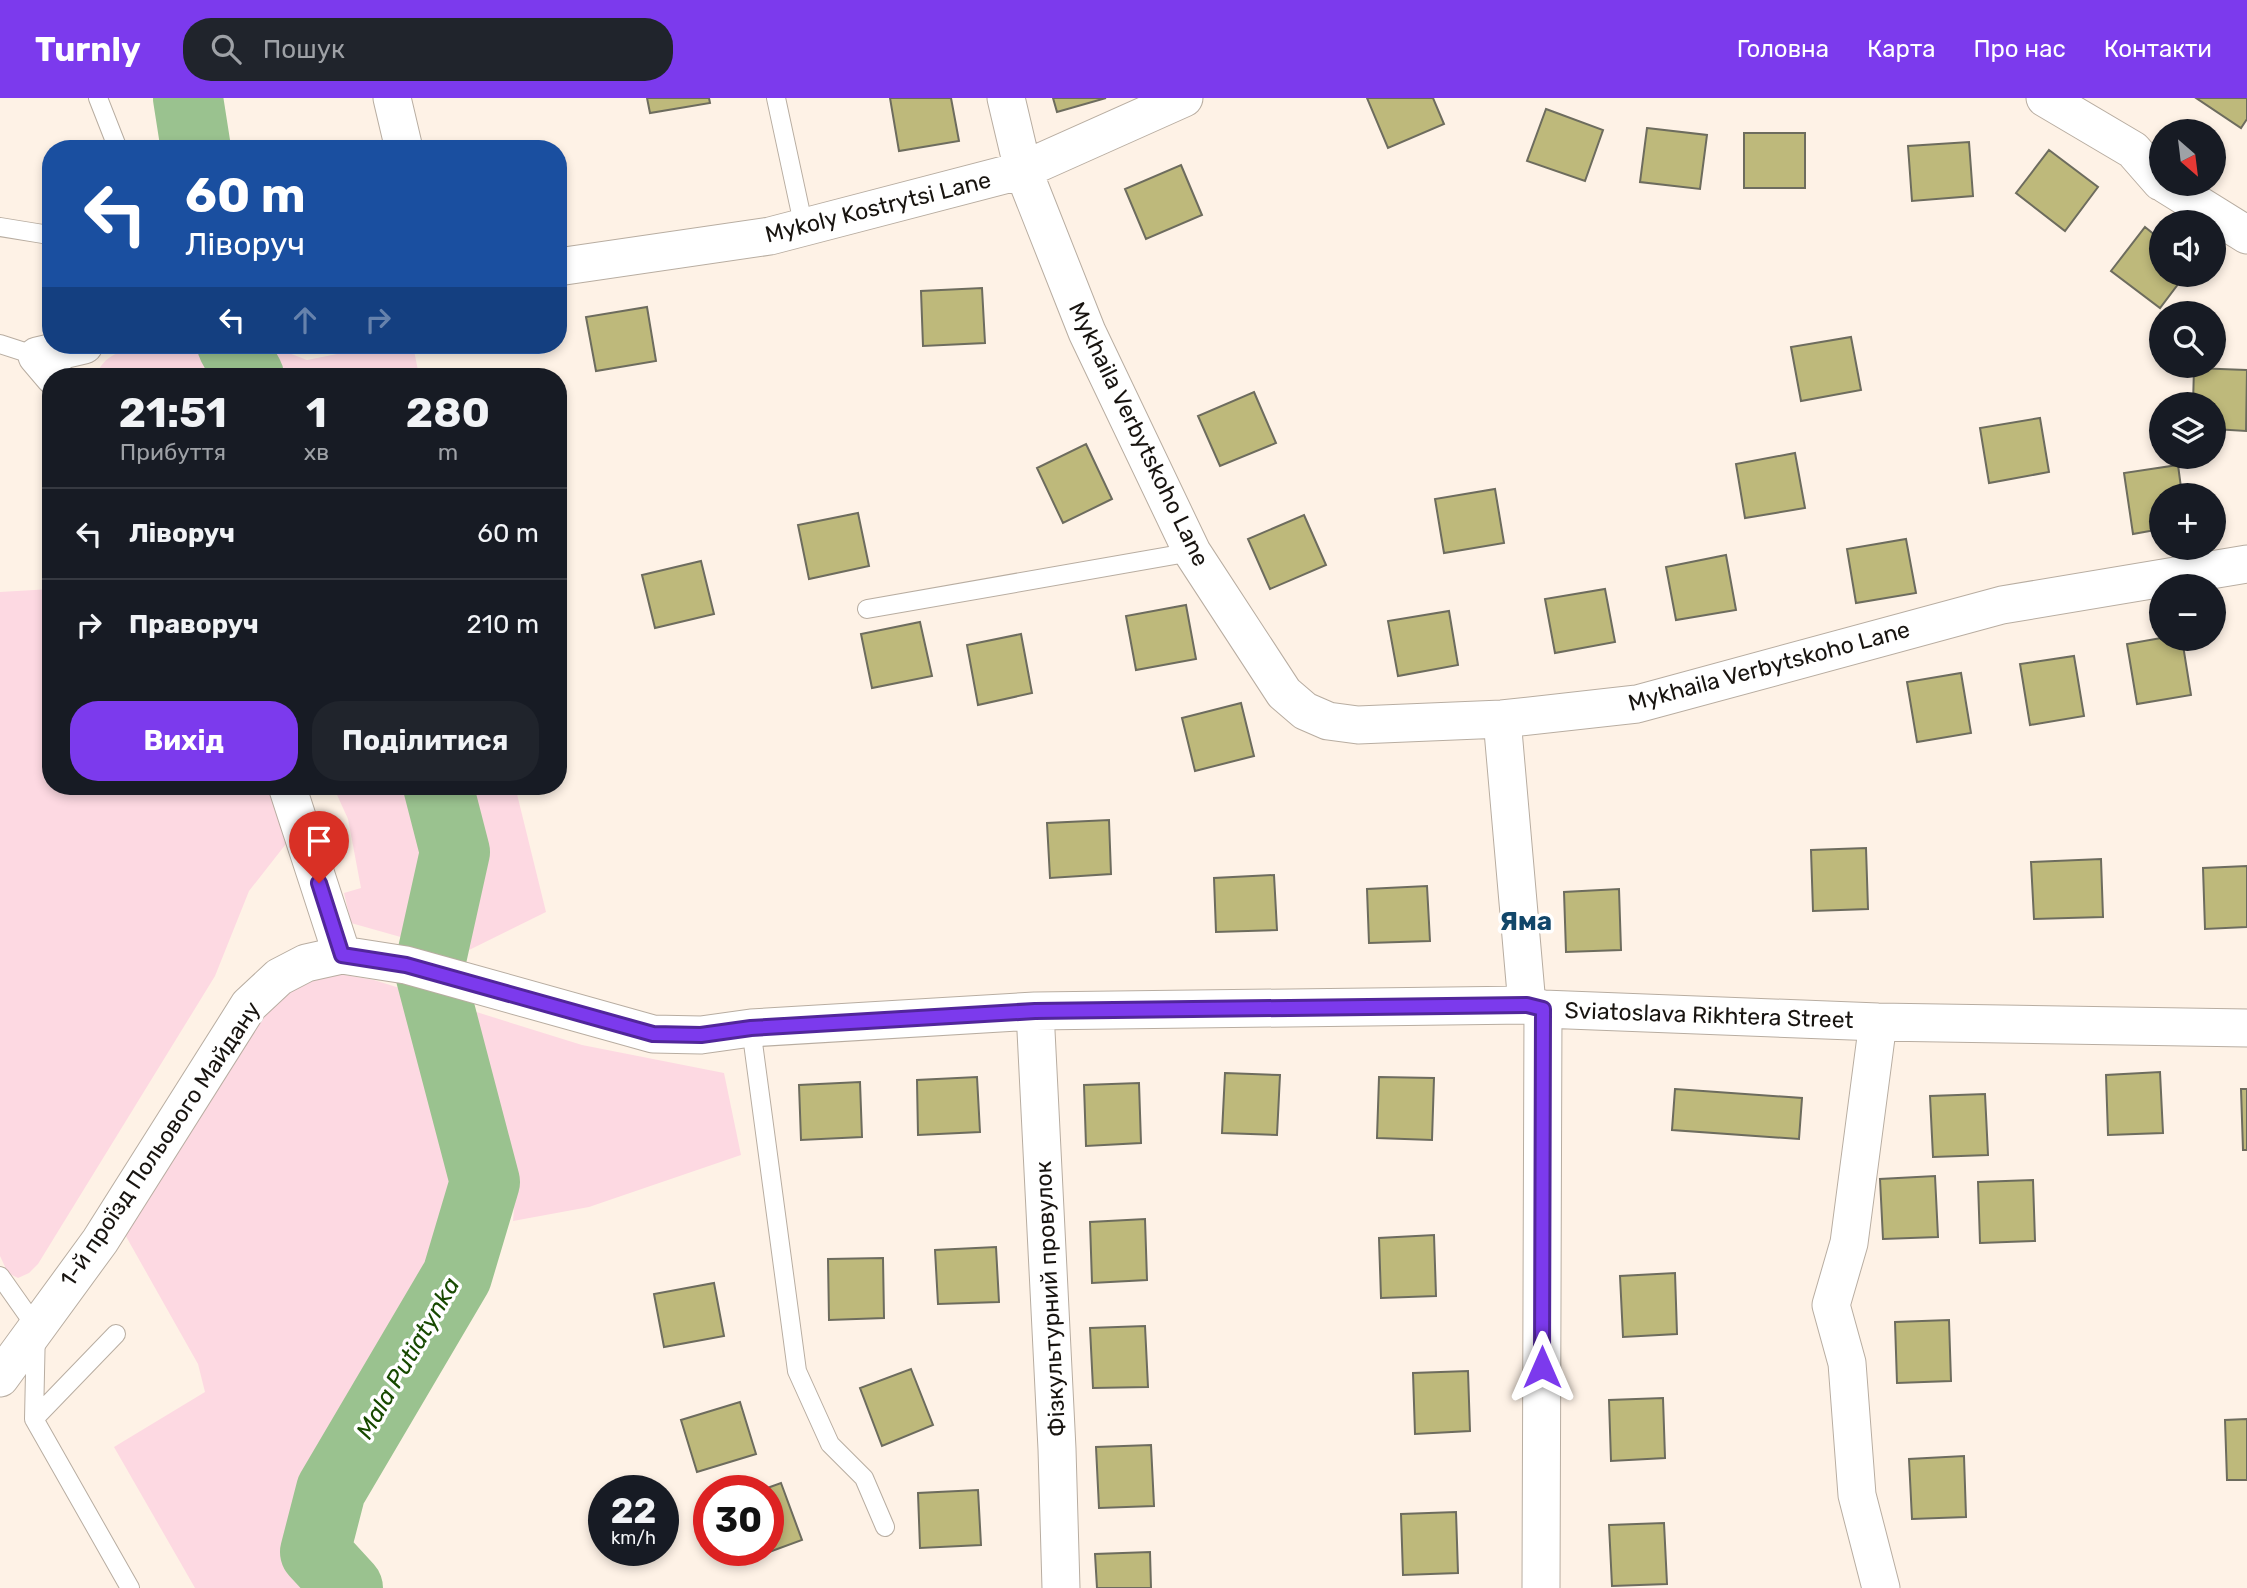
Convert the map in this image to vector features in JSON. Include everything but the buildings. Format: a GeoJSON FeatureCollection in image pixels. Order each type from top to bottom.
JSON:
{"type":"FeatureCollection","features":[{"type":"Feature","properties":{"kind":"street"},"geometry":{"type":"LineString","coordinates":[[392,98],[402,140]]}},
{"type":"Feature","properties":{"kind":"street","name":"Mykhaila Verbytskoho Lane"},"geometry":{"type":"LineString","coordinates":[[1006,98],[1023,170],[1087,332],[1192,552],[1284,694],[1305,710],[1328,721],[1358,725],[1502,719],[1637,704],[2002,605],[2247,564]]}},
{"type":"Feature","properties":{"kind":"street","name":"Mykoly Kostrytsi Lane"},"geometry":{"type":"LineString","coordinates":[[567,266],[769,236],[1023,170],[1184,98]]}},
{"type":"Feature","properties":{"kind":"street"},"geometry":{"type":"LineString","coordinates":[[2045,98],[2133,150],[2149,168]]}},
{"type":"Feature","properties":{"kind":"street"},"geometry":{"type":"LineString","coordinates":[[2184,196],[2247,234]]}},
{"type":"Feature","properties":{"kind":"street"},"geometry":{"type":"LineString","coordinates":[[45,366],[67,354]]}},
{"type":"Feature","properties":{"kind":"street"},"geometry":{"type":"LineString","coordinates":[[1502,719],[1535,1007],[1541,1588]]}},
{"type":"Feature","properties":{"kind":"street"},"geometry":{"type":"LineString","coordinates":[[290,795],[342,955]]}},
{"type":"Feature","properties":{"kind":"street","name":"Sviatoslava Rikhtera Street"},"geometry":{"type":"LineString","coordinates":[[342,955],[436,973],[653,1034],[701,1035],[751,1028],[1035,1011],[1535,1007],[1878,1022],[2247,1028]]}},
{"type":"Feature","properties":{"kind":"street","name":"1-й проїзд Польового Майдану"},"geometry":{"type":"LineString","coordinates":[[0,1378],[100,1241],[249,1005],[279,977],[306,963],[342,955]]}},
{"type":"Feature","properties":{"kind":"street","name":"Фізкультурний провулок"},"geometry":{"type":"LineString","coordinates":[[1035,1011],[1057,1449],[1061,1588]]}},
{"type":"Feature","properties":{"kind":"street"},"geometry":{"type":"LineString","coordinates":[[1878,1022],[1849,1243],[1831,1305],[1847,1363],[1857,1495],[1881,1588]]}},
{"type":"Feature","properties":{"kind":"lane"},"geometry":{"type":"LineString","coordinates":[[99,98],[115,140]]}},
{"type":"Feature","properties":{"kind":"lane"},"geometry":{"type":"LineString","coordinates":[[776,98],[804,228]]}},
{"type":"Feature","properties":{"kind":"lane"},"geometry":{"type":"LineString","coordinates":[[0,215],[0,227],[42,233]]}},
{"type":"Feature","properties":{"kind":"lane"},"geometry":{"type":"LineString","coordinates":[[0,344],[45,366]]}},
{"type":"Feature","properties":{"kind":"lane"},"geometry":{"type":"LineString","coordinates":[[867,609],[1192,552]]}},
{"type":"Feature","properties":{"kind":"lane"},"geometry":{"type":"LineString","coordinates":[[751,1028],[797,1371],[830,1444],[864,1478],[885,1527]]}},
{"type":"Feature","properties":{"kind":"lane"},"geometry":{"type":"LineString","coordinates":[[0,1276],[36,1327],[34,1419],[130,1588]]}},
{"type":"Feature","properties":{"kind":"lane"},"geometry":{"type":"LineString","coordinates":[[34,1419],[116,1334]]}},
{"type":"Feature","properties":{"kind":"shaded area"},"geometry":{"type":"Polygon","coordinates":[[[291,354],[307,360],[337,354],[415,354],[417,368],[100,368],[113,355],[291,354]]]}},
{"type":"Feature","properties":{"kind":"shaded area"},"geometry":{"type":"Polygon","coordinates":[[[42,590],[42,795],[302,795],[300,826],[249,891],[215,976],[38,1264],[29,1273],[18,1278],[8,1273],[0,1256],[0,592],[42,590]]]}},
{"type":"Feature","properties":{"kind":"shaded area"},"geometry":{"type":"Polygon","coordinates":[[[337,795],[517,795],[546,912],[461,954],[351,923],[344,893],[361,888],[348,819],[337,795]]]}},
{"type":"Feature","properties":{"kind":"shaded area"},"geometry":{"type":"Polygon","coordinates":[[[333,973],[374,980],[582,1045],[724,1073],[741,1155],[589,1207],[513,1221],[517,1174],[473,1156],[440,1276],[336,1459],[297,1513],[288,1540],[288,1566],[309,1588],[195,1588],[114,1447],[205,1392],[198,1364],[110,1208],[272,989],[333,973]]]}},
{"type":"Feature","properties":{"kind":"waterway","name":"Mala Putiatynka"},"geometry":{"type":"LineString","coordinates":[[188,98],[195,140]]}},
{"type":"Feature","properties":{"kind":"waterway","name":"Mala Putiatynka"},"geometry":{"type":"LineString","coordinates":[[237,354],[245,368]]}},
{"type":"Feature","properties":{"kind":"waterway","name":"Mala Putiatynka"},"geometry":{"type":"LineString","coordinates":[[348,1588],[315,1552],[331,1490],[457,1276],[485,1182],[429,969],[455,852],[440,795]]}},
{"type":"Feature","properties":{"kind":"district","name":"Яма"},"geometry":{"type":"Point","coordinates":[1526,921]}},
{"type":"Feature","properties":{"kind":"route"},"geometry":{"type":"LineString","coordinates":[[319,883],[342,955],[406,965],[653,1034],[701,1035],[751,1028],[1035,1011],[1527,1005],[1543,1009],[1542,1367]]}}]}
